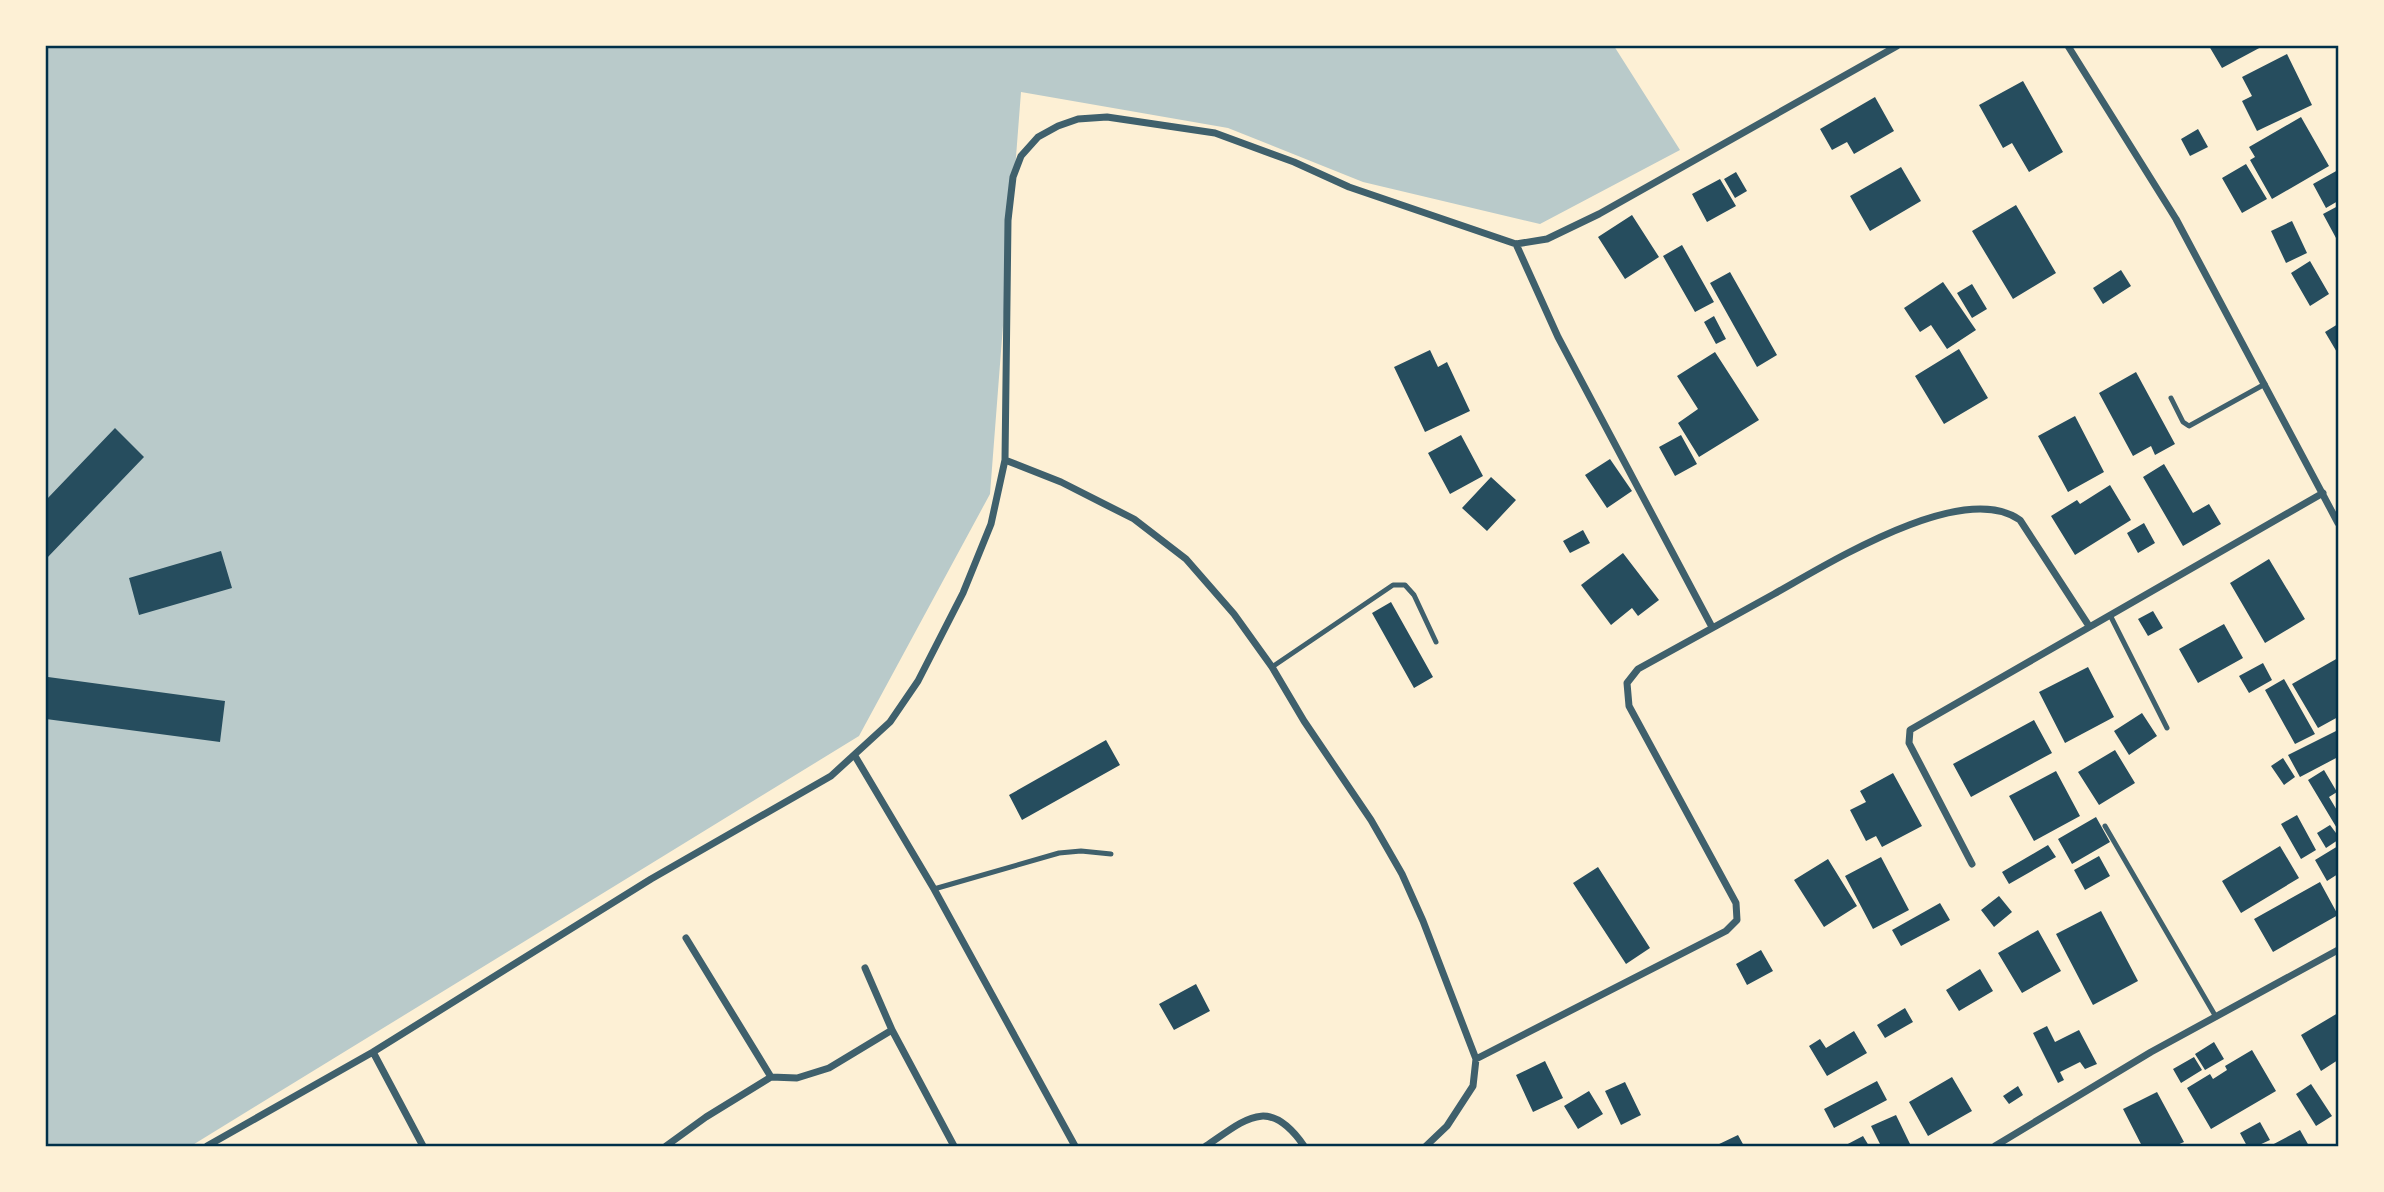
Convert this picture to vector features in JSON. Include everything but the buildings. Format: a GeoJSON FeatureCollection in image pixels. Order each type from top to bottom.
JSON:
{"type":"FeatureCollection","features":[{"type":"Feature","properties":{"kind":"street"},"geometry":{"type":"LineString","coordinates":[[207,1146],[373,1052],[651,879],[831,776],[890,722],[918,681],[952,615],[991,524],[1005,460],[1008,220],[1013,177],[1021,156],[1038,137],[1078,119],[1107,117],[1214,133],[1294,162],[1349,187],[1516,244],[1547,239],[1599,214],[1897,46]]}},
{"type":"Feature","properties":{"kind":"street"},"geometry":{"type":"LineString","coordinates":[[2068,46],[2176,219],[2339,523]]}},
{"type":"Feature","properties":{"kind":"street"},"geometry":{"type":"LineString","coordinates":[[1516,244],[1558,337],[1712,627]]}},
{"type":"Feature","properties":{"kind":"street"},"geometry":{"type":"LineString","coordinates":[[1005,460],[1061,482],[1134,519],[1186,559],[1234,614],[1272,667],[1304,721],[1371,820],[1402,874],[1423,921],[1476,1059],[1473,1086],[1447,1126],[1426,1146]]}},
{"type":"Feature","properties":{"kind":"street"},"geometry":{"type":"LineString","coordinates":[[1972,864],[1909,743],[1910,730],[2323,494]]}},
{"type":"Feature","properties":{"kind":"street"},"geometry":{"type":"LineString","coordinates":[[1476,1059],[1726,931],[1737,920],[1736,903],[1629,706],[1628,683],[1638,669],[1818,569],[1900,529],[1945,514],[1983,509],[2011,513],[2020,520],[2089,626]]}},
{"type":"Feature","properties":{"kind":"street"},"geometry":{"type":"LineString","coordinates":[[855,756],[934,889],[1075,1146]]}},
{"type":"Feature","properties":{"kind":"street"},"geometry":{"type":"LineString","coordinates":[[686,938],[771,1077]]}},
{"type":"Feature","properties":{"kind":"street"},"geometry":{"type":"LineString","coordinates":[[1995,1146],[2151,1052],[2339,950]]}},
{"type":"Feature","properties":{"kind":"street"},"geometry":{"type":"LineString","coordinates":[[864,968],[892,1030],[954,1146]]}},
{"type":"Feature","properties":{"kind":"street"},"geometry":{"type":"LineString","coordinates":[[666,1146],[706,1117],[771,1077],[797,1078],[829,1068],[892,1030]]}},
{"type":"Feature","properties":{"kind":"street"},"geometry":{"type":"LineString","coordinates":[[373,1052],[423,1146]]}},
{"type":"Feature","properties":{"kind":"street"},"geometry":{"type":"LineString","coordinates":[[1206,1146],[1247,1119],[1267,1116],[1279,1119],[1304,1146]]}},
{"type":"Feature","properties":{"kind":"lane"},"geometry":{"type":"LineString","coordinates":[[2171,398],[2183,422],[2189,426],[2265,384]]}},
{"type":"Feature","properties":{"kind":"lane"},"geometry":{"type":"LineString","coordinates":[[1272,667],[1393,585],[1405,585],[1414,595],[1436,642]]}},
{"type":"Feature","properties":{"kind":"lane"},"geometry":{"type":"LineString","coordinates":[[2110,615],[2167,728]]}},
{"type":"Feature","properties":{"kind":"lane"},"geometry":{"type":"LineString","coordinates":[[2105,826],[2216,1017]]}},
{"type":"Feature","properties":{"kind":"lane"},"geometry":{"type":"LineString","coordinates":[[934,889],[1059,853],[1111,853]]}},
{"type":"Feature","properties":{"kind":"shaded area"},"geometry":{"type":"Polygon","coordinates":[[[46,46],[1614,46],[1680,150],[1540,224],[1363,182],[1228,128],[1021,92],[990,494],[859,736],[191,1146],[46,1146],[46,46]]]}}]}
